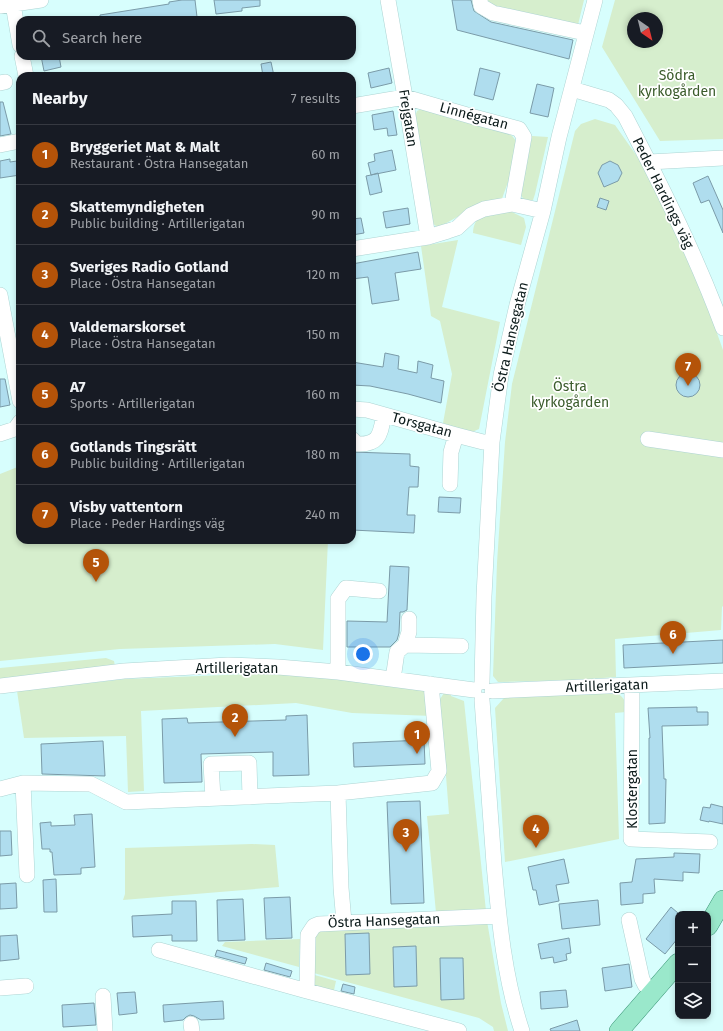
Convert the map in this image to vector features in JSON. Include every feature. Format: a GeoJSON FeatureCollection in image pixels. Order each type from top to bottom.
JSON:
{"type":"FeatureCollection","features":[{"type":"Feature","properties":{"kind":"main road"},"geometry":{"type":"LineString","coordinates":[[711,921],[723,900]]}},
{"type":"Feature","properties":{"kind":"main road"},"geometry":{"type":"LineString","coordinates":[[619,1031],[675,966]]}},
{"type":"Feature","properties":{"kind":"street"},"geometry":{"type":"LineString","coordinates":[[16,34],[6,5],[41,0]]}},
{"type":"Feature","properties":{"kind":"street","name":"Frejgatan"},"geometry":{"type":"LineString","coordinates":[[388,0],[428,237]]}},
{"type":"Feature","properties":{"kind":"street"},"geometry":{"type":"LineString","coordinates":[[480,0],[481,6],[493,13],[585,33]]}},
{"type":"Feature","properties":{"kind":"street","name":"Östra Hansegatan"},"geometry":{"type":"LineString","coordinates":[[522,1031],[506,965],[498,916],[482,691],[485,580],[492,442],[501,375],[517,305],[543,211],[558,137],[572,89],[594,0]]}},
{"type":"Feature","properties":{"kind":"street"},"geometry":{"type":"LineString","coordinates":[[23,60],[25,72]]}},
{"type":"Feature","properties":{"kind":"street","name":"Peder Hardings väg"},"geometry":{"type":"LineString","coordinates":[[572,89],[602,98],[616,105],[625,116],[672,208],[706,284],[723,328]]}},
{"type":"Feature","properties":{"kind":"street","name":"Linnégatan"},"geometry":{"type":"LineString","coordinates":[[356,105],[405,97],[519,129],[524,137],[512,204]]}},
{"type":"Feature","properties":{"kind":"street"},"geometry":{"type":"LineString","coordinates":[[0,145],[16,142]]}},
{"type":"Feature","properties":{"kind":"street"},"geometry":{"type":"LineString","coordinates":[[649,162],[723,158]]}},
{"type":"Feature","properties":{"kind":"street"},"geometry":{"type":"LineString","coordinates":[[356,248],[428,237],[457,228],[470,215],[484,208],[512,204],[543,211]]}},
{"type":"Feature","properties":{"kind":"street"},"geometry":{"type":"LineString","coordinates":[[0,295],[16,380]]}},
{"type":"Feature","properties":{"kind":"street","name":"Torsgatan"},"geometry":{"type":"LineString","coordinates":[[356,409],[367,410],[483,442],[492,442]]}},
{"type":"Feature","properties":{"kind":"street"},"geometry":{"type":"LineString","coordinates":[[356,443],[366,444],[373,442],[380,435],[384,415]]}},
{"type":"Feature","properties":{"kind":"street"},"geometry":{"type":"LineString","coordinates":[[0,434],[16,428]]}},
{"type":"Feature","properties":{"kind":"street"},"geometry":{"type":"LineString","coordinates":[[450,484],[452,452],[456,435]]}},
{"type":"Feature","properties":{"kind":"street"},"geometry":{"type":"LineString","coordinates":[[648,439],[723,450]]}},
{"type":"Feature","properties":{"kind":"street"},"geometry":{"type":"LineString","coordinates":[[338,672],[338,599],[346,588],[379,591]]}},
{"type":"Feature","properties":{"kind":"street"},"geometry":{"type":"LineString","coordinates":[[393,679],[397,652],[405,645],[409,619]]}},
{"type":"Feature","properties":{"kind":"street"},"geometry":{"type":"LineString","coordinates":[[405,645],[461,646]]}},
{"type":"Feature","properties":{"kind":"street","name":"Artillerigatan"},"geometry":{"type":"LineString","coordinates":[[0,686],[124,671],[228,665],[338,672],[482,691],[723,681]]}},
{"type":"Feature","properties":{"kind":"street"},"geometry":{"type":"LineString","coordinates":[[0,789],[22,783],[91,784],[126,802],[338,793],[432,783],[439,771],[431,684]]}},
{"type":"Feature","properties":{"kind":"street","name":"Klostergatan"},"geometry":{"type":"LineString","coordinates":[[632,685],[631,839],[710,842]]}},
{"type":"Feature","properties":{"kind":"street"},"geometry":{"type":"LineString","coordinates":[[213,798],[211,764],[249,763],[250,797]]}},
{"type":"Feature","properties":{"kind":"street"},"geometry":{"type":"LineString","coordinates":[[22,783],[27,875]]}},
{"type":"Feature","properties":{"kind":"street"},"geometry":{"type":"LineString","coordinates":[[338,793],[341,888],[344,922]]}},
{"type":"Feature","properties":{"kind":"street","name":"Östra Hansegatan"},"geometry":{"type":"LineString","coordinates":[[307,991],[308,935],[314,926],[319,924],[498,916]]}},
{"type":"Feature","properties":{"kind":"street"},"geometry":{"type":"LineString","coordinates":[[629,920],[642,979],[645,985],[653,992]]}},
{"type":"Feature","properties":{"kind":"street"},"geometry":{"type":"LineString","coordinates":[[159,950],[459,1031]]}},
{"type":"Feature","properties":{"kind":"street"},"geometry":{"type":"LineString","coordinates":[[0,988],[26,986]]}},
{"type":"Feature","properties":{"kind":"street"},"geometry":{"type":"LineString","coordinates":[[103,996],[105,1031]]}},
{"type":"Feature","properties":{"kind":"green space"},"geometry":{"type":"Polygon","coordinates":[[[487,0],[584,0],[577,29],[500,11],[487,0]]]}},
{"type":"Feature","properties":{"kind":"green space","name":"Södra kyrkogården"},"geometry":{"type":"Polygon","coordinates":[[[615,0],[723,0],[723,139],[660,141],[602,47],[615,0]]]}},
{"type":"Feature","properties":{"kind":"green space"},"geometry":{"type":"Polygon","coordinates":[[[423,108],[505,131],[514,138],[517,147],[516,154],[502,199],[484,202],[441,226],[436,226],[429,221],[413,122],[417,111],[423,108]]]}},
{"type":"Feature","properties":{"kind":"green space","name":"Östra kyrkogården"},"geometry":{"type":"Polygon","coordinates":[[[595,119],[615,125],[651,179],[701,288],[723,350],[723,606],[721,630],[615,639],[616,677],[576,680],[498,682],[493,676],[497,563],[505,442],[512,384],[575,131],[581,124],[595,119]]]}},
{"type":"Feature","properties":{"kind":"green space"},"geometry":{"type":"Polygon","coordinates":[[[532,136],[548,137],[535,194],[533,200],[529,201],[524,200],[521,195],[532,136]]]}},
{"type":"Feature","properties":{"kind":"green space"},"geometry":{"type":"Polygon","coordinates":[[[498,212],[512,212],[524,218],[526,227],[521,245],[473,233],[474,225],[481,216],[498,212]]]}},
{"type":"Feature","properties":{"kind":"green space"},"geometry":{"type":"Polygon","coordinates":[[[458,240],[442,307],[500,322],[479,429],[470,433],[443,423],[452,374],[440,321],[431,316],[421,246],[458,240]]]}},
{"type":"Feature","properties":{"kind":"green space"},"geometry":{"type":"Polygon","coordinates":[[[16,468],[16,544],[328,544],[323,650],[275,644],[120,649],[0,661],[0,474],[16,468]]]}},
{"type":"Feature","properties":{"kind":"green space"},"geometry":{"type":"Polygon","coordinates":[[[106,658],[114,661],[115,666],[0,679],[0,668],[106,658]]]}},
{"type":"Feature","properties":{"kind":"green space"},"geometry":{"type":"Polygon","coordinates":[[[277,673],[431,690],[433,716],[352,713],[296,703],[141,711],[144,791],[128,792],[126,736],[24,738],[17,691],[125,679],[277,673]]]}},
{"type":"Feature","properties":{"kind":"green space"},"geometry":{"type":"Polygon","coordinates":[[[451,691],[451,696],[464,701],[486,911],[436,913],[427,816],[449,814],[440,699],[444,693],[451,691]]]}},
{"type":"Feature","properties":{"kind":"green space"},"geometry":{"type":"Polygon","coordinates":[[[615,692],[624,700],[626,708],[626,712],[615,713],[619,839],[505,862],[495,708],[504,698],[615,692]]]}},
{"type":"Feature","properties":{"kind":"green space"},"geometry":{"type":"Polygon","coordinates":[[[252,844],[275,845],[279,887],[123,900],[125,894],[125,848],[252,844]]]}},
{"type":"Feature","properties":{"kind":"green space"},"geometry":{"type":"Polygon","coordinates":[[[487,921],[501,1003],[508,1031],[494,1031],[493,1027],[479,1018],[310,972],[316,930],[487,921]]]}},
{"type":"Feature","properties":{"kind":"green space"},"geometry":{"type":"Polygon","coordinates":[[[300,939],[299,967],[222,946],[225,942],[300,939]]]}},
{"type":"Feature","properties":{"kind":"green space"},"geometry":{"type":"Polygon","coordinates":[[[311,974],[336,981],[333,995],[310,988],[311,974]]]}},
{"type":"Feature","properties":{"kind":"building"},"geometry":{"type":"Polygon","coordinates":[[[195,0],[197,16],[100,16],[169,4],[169,2],[195,0]]]}},
{"type":"Feature","properties":{"kind":"building"},"geometry":{"type":"Polygon","coordinates":[[[214,0],[260,0],[260,6],[242,8],[242,11],[216,14],[214,0]]]}},
{"type":"Feature","properties":{"kind":"building"},"geometry":{"type":"Polygon","coordinates":[[[452,0],[471,0],[474,11],[491,22],[573,40],[569,59],[457,30],[452,0]]]}},
{"type":"Feature","properties":{"kind":"building"},"geometry":{"type":"Polygon","coordinates":[[[42,60],[60,60],[61,67],[44,71],[42,60]]]}},
{"type":"Feature","properties":{"kind":"building"},"geometry":{"type":"Polygon","coordinates":[[[271,62],[273,72],[262,72],[261,64],[271,62]]]}},
{"type":"Feature","properties":{"kind":"building"},"geometry":{"type":"Polygon","coordinates":[[[389,68],[392,83],[371,88],[368,73],[389,68]]]}},
{"type":"Feature","properties":{"kind":"building"},"geometry":{"type":"Polygon","coordinates":[[[480,68],[500,73],[493,100],[474,95],[480,68]]]}},
{"type":"Feature","properties":{"kind":"building"},"geometry":{"type":"Polygon","coordinates":[[[537,84],[554,88],[548,117],[530,113],[537,84]]]}},
{"type":"Feature","properties":{"kind":"building"},"geometry":{"type":"Polygon","coordinates":[[[0,102],[3,102],[11,134],[0,136],[0,102]]]}},
{"type":"Feature","properties":{"kind":"building"},"geometry":{"type":"Polygon","coordinates":[[[393,111],[397,135],[388,136],[387,128],[374,130],[372,115],[393,111]]]}},
{"type":"Feature","properties":{"kind":"building"},"geometry":{"type":"Polygon","coordinates":[[[392,150],[396,170],[378,174],[382,192],[370,195],[366,176],[371,175],[368,163],[375,161],[374,154],[392,150]]]}},
{"type":"Feature","properties":{"kind":"building"},"geometry":{"type":"Polygon","coordinates":[[[10,159],[10,162],[16,161],[16,176],[0,178],[0,161],[10,159]]]}},
{"type":"Feature","properties":{"kind":"building"},"geometry":{"type":"Polygon","coordinates":[[[610,161],[618,165],[622,173],[618,181],[604,187],[598,173],[602,165],[610,161]]]}},
{"type":"Feature","properties":{"kind":"building"},"geometry":{"type":"Polygon","coordinates":[[[708,176],[723,210],[723,233],[709,200],[701,203],[693,183],[708,176]]]}},
{"type":"Feature","properties":{"kind":"building"},"geometry":{"type":"Polygon","coordinates":[[[600,198],[609,201],[606,210],[597,207],[600,198]]]}},
{"type":"Feature","properties":{"kind":"building"},"geometry":{"type":"Polygon","coordinates":[[[408,208],[410,224],[386,228],[383,212],[408,208]]]}},
{"type":"Feature","properties":{"kind":"building"},"geometry":{"type":"Polygon","coordinates":[[[361,218],[364,233],[356,234],[356,219],[361,218]]]}},
{"type":"Feature","properties":{"kind":"building"},"geometry":{"type":"Polygon","coordinates":[[[418,252],[421,269],[395,273],[399,300],[372,304],[368,277],[356,278],[356,263],[418,252]]]}},
{"type":"Feature","properties":{"kind":"building"},"geometry":{"type":"Polygon","coordinates":[[[385,353],[399,356],[398,369],[417,373],[418,361],[433,365],[431,378],[444,381],[441,403],[370,386],[356,385],[356,363],[383,367],[385,353]]]}},
{"type":"Feature","properties":{"kind":"building"},"geometry":{"type":"Polygon","coordinates":[[[688,373],[693,374],[699,380],[699,390],[693,396],[688,397],[683,396],[677,390],[676,385],[677,380],[683,374],[688,373]]]}},
{"type":"Feature","properties":{"kind":"building"},"geometry":{"type":"Polygon","coordinates":[[[0,379],[5,379],[10,405],[0,407],[0,379]]]}},
{"type":"Feature","properties":{"kind":"building"},"geometry":{"type":"Polygon","coordinates":[[[356,452],[410,454],[410,466],[419,467],[418,487],[409,487],[407,515],[415,515],[414,533],[356,530],[356,452]]]}},
{"type":"Feature","properties":{"kind":"building"},"geometry":{"type":"Polygon","coordinates":[[[439,497],[461,498],[460,513],[438,512],[439,497]]]}},
{"type":"Feature","properties":{"kind":"building"},"geometry":{"type":"Polygon","coordinates":[[[390,566],[409,567],[407,610],[400,612],[399,633],[397,640],[390,647],[347,647],[347,621],[387,622],[390,566]]]}},
{"type":"Feature","properties":{"kind":"building"},"geometry":{"type":"Polygon","coordinates":[[[723,640],[723,663],[624,668],[623,645],[723,640]]]}},
{"type":"Feature","properties":{"kind":"building"},"geometry":{"type":"Polygon","coordinates":[[[697,707],[697,712],[708,712],[708,725],[662,726],[664,779],[666,779],[665,823],[649,824],[650,738],[648,708],[697,707]]]}},
{"type":"Feature","properties":{"kind":"building"},"geometry":{"type":"Polygon","coordinates":[[[307,715],[309,775],[273,776],[273,752],[201,754],[202,782],[164,783],[162,719],[187,718],[188,723],[286,720],[286,716],[307,715]]]}},
{"type":"Feature","properties":{"kind":"building"},"geometry":{"type":"Polygon","coordinates":[[[424,740],[425,764],[354,767],[353,743],[424,740]]]}},
{"type":"Feature","properties":{"kind":"building"},"geometry":{"type":"Polygon","coordinates":[[[103,741],[105,776],[42,774],[41,744],[103,741]]]}},
{"type":"Feature","properties":{"kind":"building"},"geometry":{"type":"Polygon","coordinates":[[[420,801],[424,903],[391,904],[387,802],[420,801]]]}},
{"type":"Feature","properties":{"kind":"building"},"geometry":{"type":"Polygon","coordinates":[[[711,804],[723,807],[723,824],[700,820],[703,807],[710,808],[711,804]]]}},
{"type":"Feature","properties":{"kind":"building"},"geometry":{"type":"Polygon","coordinates":[[[92,814],[95,867],[81,868],[81,874],[54,875],[52,852],[50,852],[50,849],[42,849],[40,823],[51,822],[51,826],[75,825],[74,815],[92,814]]]}},
{"type":"Feature","properties":{"kind":"building"},"geometry":{"type":"Polygon","coordinates":[[[0,831],[11,831],[12,855],[0,856],[0,831]]]}},
{"type":"Feature","properties":{"kind":"building"},"geometry":{"type":"Polygon","coordinates":[[[674,853],[700,854],[699,873],[683,872],[683,881],[654,879],[655,893],[643,894],[643,903],[621,905],[620,883],[632,882],[636,859],[674,857],[674,853]]]}},
{"type":"Feature","properties":{"kind":"building"},"geometry":{"type":"Polygon","coordinates":[[[564,859],[569,883],[556,885],[559,901],[539,905],[536,890],[533,890],[528,867],[564,859]]]}},
{"type":"Feature","properties":{"kind":"building"},"geometry":{"type":"Polygon","coordinates":[[[56,879],[57,912],[44,912],[43,880],[56,879]]]}},
{"type":"Feature","properties":{"kind":"building"},"geometry":{"type":"Polygon","coordinates":[[[16,883],[17,908],[0,909],[0,884],[16,883]]]}},
{"type":"Feature","properties":{"kind":"building"},"geometry":{"type":"Polygon","coordinates":[[[290,897],[292,938],[266,939],[264,898],[290,897]]]}},
{"type":"Feature","properties":{"kind":"building"},"geometry":{"type":"Polygon","coordinates":[[[243,899],[245,940],[218,941],[217,900],[243,899]]]}},
{"type":"Feature","properties":{"kind":"building"},"geometry":{"type":"Polygon","coordinates":[[[598,900],[600,925],[562,929],[559,904],[598,900]]]}},
{"type":"Feature","properties":{"kind":"building"},"geometry":{"type":"Polygon","coordinates":[[[172,901],[196,901],[197,941],[172,941],[172,935],[133,937],[132,916],[172,914],[172,901]]]}},
{"type":"Feature","properties":{"kind":"building"},"geometry":{"type":"Polygon","coordinates":[[[671,907],[676,911],[675,942],[665,954],[646,939],[671,907]]]}},
{"type":"Feature","properties":{"kind":"building"},"geometry":{"type":"Polygon","coordinates":[[[369,933],[370,974],[346,975],[345,934],[369,933]]]}},
{"type":"Feature","properties":{"kind":"building"},"geometry":{"type":"Polygon","coordinates":[[[17,935],[19,959],[0,961],[0,936],[17,935]]]}},
{"type":"Feature","properties":{"kind":"building"},"geometry":{"type":"Polygon","coordinates":[[[569,938],[571,953],[566,954],[567,960],[554,963],[553,957],[541,959],[538,944],[569,938]]]}},
{"type":"Feature","properties":{"kind":"building"},"geometry":{"type":"Polygon","coordinates":[[[416,946],[417,986],[394,987],[393,947],[416,946]]]}},
{"type":"Feature","properties":{"kind":"building"},"geometry":{"type":"Polygon","coordinates":[[[217,950],[247,958],[245,964],[215,956],[217,950]]]}},
{"type":"Feature","properties":{"kind":"building"},"geometry":{"type":"Polygon","coordinates":[[[440,958],[463,958],[464,999],[441,1000],[440,958]]]}},
{"type":"Feature","properties":{"kind":"building"},"geometry":{"type":"Polygon","coordinates":[[[266,963],[292,971],[290,977],[264,970],[266,963]]]}},
{"type":"Feature","properties":{"kind":"building"},"geometry":{"type":"Polygon","coordinates":[[[629,964],[632,987],[605,991],[602,968],[629,964]]]}},
{"type":"Feature","properties":{"kind":"building"},"geometry":{"type":"Polygon","coordinates":[[[343,984],[355,987],[354,994],[341,991],[343,984]]]}},
{"type":"Feature","properties":{"kind":"building"},"geometry":{"type":"Polygon","coordinates":[[[566,990],[568,1007],[541,1009],[540,992],[566,990]]]}},
{"type":"Feature","properties":{"kind":"building"},"geometry":{"type":"Polygon","coordinates":[[[135,992],[137,1013],[119,1015],[117,993],[135,992]]]}},
{"type":"Feature","properties":{"kind":"building"},"geometry":{"type":"Polygon","coordinates":[[[223,1001],[224,1019],[201,1020],[190,1015],[183,1020],[164,1022],[163,1005],[223,1001]]]}},
{"type":"Feature","properties":{"kind":"building"},"geometry":{"type":"Polygon","coordinates":[[[94,1003],[96,1025],[63,1027],[62,1005],[94,1003]]]}},
{"type":"Feature","properties":{"kind":"building"},"geometry":{"type":"Polygon","coordinates":[[[577,1020],[580,1031],[551,1031],[550,1029],[577,1020]]]}},
{"type":"Feature","properties":{"kind":"place","name":"Visby vattentorn"},"geometry":{"type":"Point","coordinates":[688,386]}},
{"type":"Feature","properties":{"kind":"place","name":"A7"},"geometry":{"type":"Point","coordinates":[96,582]}},
{"type":"Feature","properties":{"kind":"place","name":"Gotlands Tingsrätt"},"geometry":{"type":"Point","coordinates":[673,654]}},
{"type":"Feature","properties":{"kind":"place","name":"Skattemyndigheten"},"geometry":{"type":"Point","coordinates":[235,737]}},
{"type":"Feature","properties":{"kind":"place","name":"Bryggeriet Mat & Malt"},"geometry":{"type":"Point","coordinates":[417,754]}},
{"type":"Feature","properties":{"kind":"place","name":"Valdemarskorset"},"geometry":{"type":"Point","coordinates":[536,848]}},
{"type":"Feature","properties":{"kind":"place","name":"Sveriges Radio Gotland"},"geometry":{"type":"Point","coordinates":[406,852]}}]}
